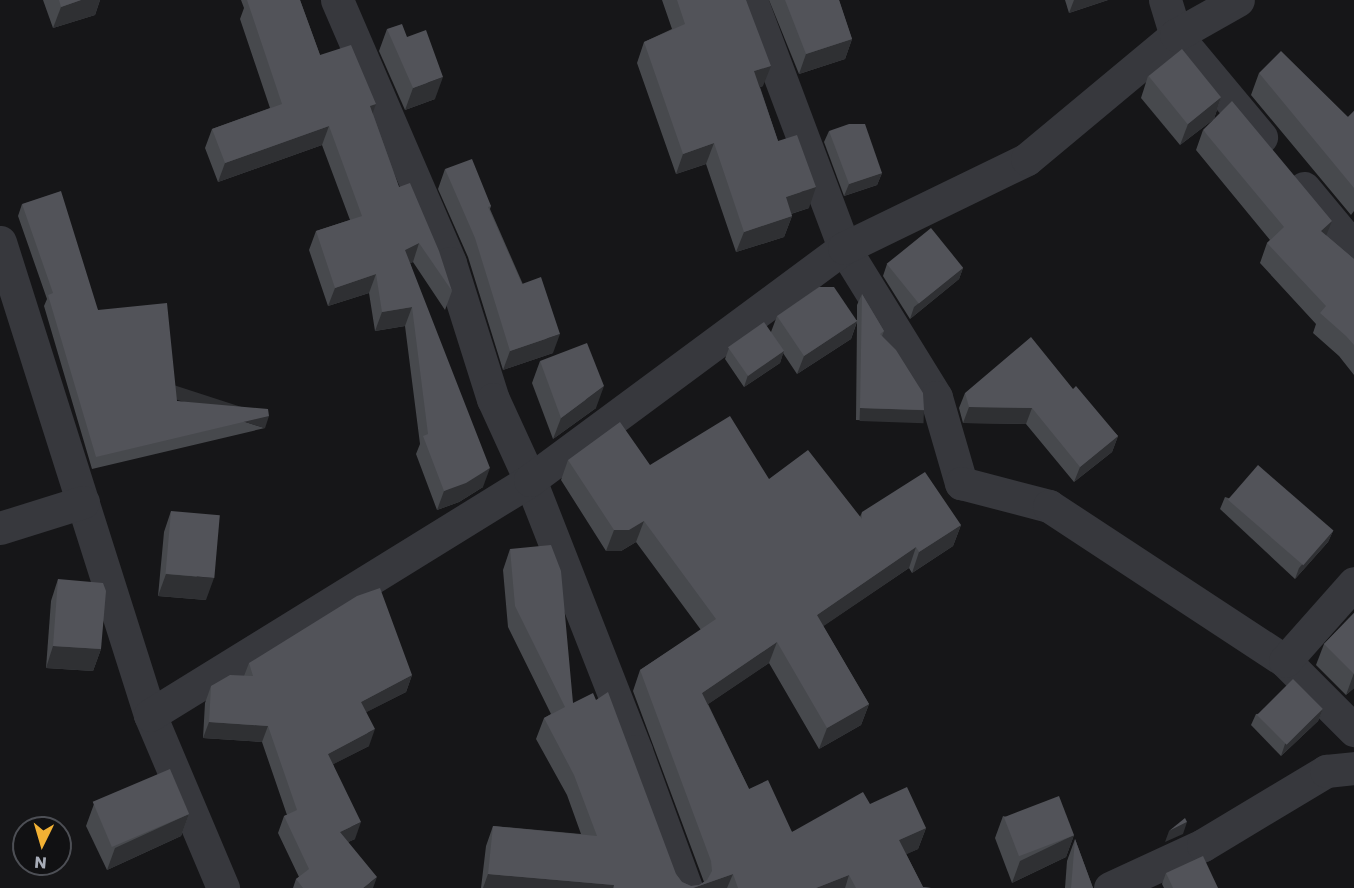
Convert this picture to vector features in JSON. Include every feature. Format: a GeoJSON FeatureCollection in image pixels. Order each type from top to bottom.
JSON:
{"type":"FeatureCollection","features":[{"type":"Feature","properties":{"kind":"street"},"geometry":{"type":"LineString","coordinates":[[337,0],[450,263],[493,399],[530,480],[636,751],[686,888]]}},
{"type":"Feature","properties":{"kind":"street"},"geometry":{"type":"LineString","coordinates":[[751,0],[844,248],[936,397],[961,483],[1048,506],[1285,661],[1354,730]]}},
{"type":"Feature","properties":{"kind":"street"},"geometry":{"type":"LineString","coordinates":[[1165,0],[1176,35],[1354,248]]}},
{"type":"Feature","properties":{"kind":"street"},"geometry":{"type":"LineString","coordinates":[[150,715],[530,480],[844,248],[1027,159],[1176,35],[1238,0]]}},
{"type":"Feature","properties":{"kind":"street"},"geometry":{"type":"LineString","coordinates":[[0,242],[150,715],[223,888]]}},
{"type":"Feature","properties":{"kind":"street"},"geometry":{"type":"LineString","coordinates":[[0,528],[82,502]]}},
{"type":"Feature","properties":{"kind":"street"},"geometry":{"type":"LineString","coordinates":[[1285,661],[1354,583]]}},
{"type":"Feature","properties":{"kind":"street"},"geometry":{"type":"LineString","coordinates":[[1110,888],[1203,845],[1326,771],[1354,768]]}},
{"type":"Feature","properties":{"kind":"building"},"geometry":{"type":"Polygon","coordinates":[[[59,0],[81,0],[61,7],[59,0]]]}},
{"type":"Feature","properties":{"kind":"building"},"geometry":{"type":"Polygon","coordinates":[[[247,0],[300,0],[320,55],[351,45],[376,104],[370,106],[399,187],[410,183],[439,251],[452,291],[419,243],[405,250],[490,468],[466,483],[444,491],[423,436],[428,434],[412,307],[382,312],[376,274],[335,288],[316,231],[362,216],[329,126],[225,163],[212,129],[282,104],[247,0]]]}},
{"type":"Feature","properties":{"kind":"building"},"geometry":{"type":"Polygon","coordinates":[[[677,0],[746,0],[771,66],[754,71],[778,141],[797,135],[816,187],[786,197],[792,216],[744,232],[714,143],[683,154],[644,42],[685,24],[677,0]]]}},
{"type":"Feature","properties":{"kind":"building"},"geometry":{"type":"Polygon","coordinates":[[[785,0],[839,0],[852,39],[806,54],[785,0]]]}},
{"type":"Feature","properties":{"kind":"building"},"geometry":{"type":"Polygon","coordinates":[[[402,24],[407,37],[426,30],[443,77],[413,88],[387,29],[402,24]]]}},
{"type":"Feature","properties":{"kind":"building"},"geometry":{"type":"Polygon","coordinates":[[[1182,49],[1221,97],[1188,124],[1149,76],[1182,49]]]}},
{"type":"Feature","properties":{"kind":"building"},"geometry":{"type":"Polygon","coordinates":[[[1281,51],[1348,117],[1354,111],[1354,188],[1259,73],[1281,51]]]}},
{"type":"Feature","properties":{"kind":"building"},"geometry":{"type":"Polygon","coordinates":[[[1232,101],[1332,221],[1321,231],[1354,259],[1354,345],[1320,313],[1326,306],[1267,243],[1284,227],[1203,130],[1232,101]]]}},
{"type":"Feature","properties":{"kind":"building"},"geometry":{"type":"Polygon","coordinates":[[[849,124],[865,124],[882,173],[849,184],[829,131],[849,124]]]}},
{"type":"Feature","properties":{"kind":"building"},"geometry":{"type":"Polygon","coordinates":[[[472,159],[491,206],[488,207],[522,284],[541,277],[560,334],[510,351],[475,238],[445,169],[472,159]]]}},
{"type":"Feature","properties":{"kind":"building"},"geometry":{"type":"Polygon","coordinates":[[[61,191],[98,310],[167,303],[177,401],[268,409],[269,416],[96,457],[48,295],[53,293],[22,204],[61,191]]]}},
{"type":"Feature","properties":{"kind":"building"},"geometry":{"type":"Polygon","coordinates":[[[931,228],[963,268],[919,304],[887,264],[931,228]]]}},
{"type":"Feature","properties":{"kind":"building"},"geometry":{"type":"Polygon","coordinates":[[[819,287],[834,287],[857,321],[804,356],[777,316],[819,287]]]}},
{"type":"Feature","properties":{"kind":"building"},"geometry":{"type":"Polygon","coordinates":[[[862,294],[884,331],[880,334],[896,350],[923,393],[924,410],[860,408],[862,294]]]}},
{"type":"Feature","properties":{"kind":"building"},"geometry":{"type":"Polygon","coordinates":[[[764,322],[784,351],[748,376],[728,347],[764,322]]]}},
{"type":"Feature","properties":{"kind":"building"},"geometry":{"type":"Polygon","coordinates":[[[1031,337],[1073,389],[1076,386],[1118,436],[1080,467],[1032,408],[969,407],[965,393],[1031,337]]]}},
{"type":"Feature","properties":{"kind":"building"},"geometry":{"type":"Polygon","coordinates":[[[587,343],[604,386],[561,418],[540,361],[587,343]]]}},
{"type":"Feature","properties":{"kind":"building"},"geometry":{"type":"Polygon","coordinates":[[[730,416],[769,479],[808,450],[862,519],[862,512],[925,472],[961,525],[919,552],[916,547],[817,615],[869,704],[827,728],[777,642],[702,693],[749,789],[768,780],[792,832],[863,792],[870,804],[907,787],[926,828],[899,840],[923,887],[931,888],[856,888],[849,875],[816,888],[738,888],[733,874],[693,888],[614,888],[614,885],[488,874],[493,826],[597,836],[574,775],[544,718],[565,707],[515,606],[510,549],[551,545],[561,571],[573,703],[593,693],[596,700],[608,692],[676,874],[682,882],[691,886],[699,885],[707,880],[712,871],[711,861],[640,670],[716,619],[644,521],[629,530],[614,530],[568,460],[620,422],[650,465],[730,416]]]}},
{"type":"Feature","properties":{"kind":"building"},"geometry":{"type":"Polygon","coordinates":[[[1258,465],[1333,531],[1303,565],[1228,500],[1258,465]]]}},
{"type":"Feature","properties":{"kind":"building"},"geometry":{"type":"Polygon","coordinates":[[[171,511],[220,515],[214,578],[166,574],[171,511]]]}},
{"type":"Feature","properties":{"kind":"building"},"geometry":{"type":"Polygon","coordinates":[[[58,579],[103,583],[106,591],[101,649],[53,646],[58,579]]]}},
{"type":"Feature","properties":{"kind":"building"},"geometry":{"type":"Polygon","coordinates":[[[380,588],[412,675],[361,702],[375,729],[328,754],[361,822],[340,832],[377,877],[363,888],[303,888],[296,879],[309,869],[284,816],[297,810],[268,726],[209,722],[211,686],[230,675],[253,676],[249,663],[357,596],[380,588]]]}},
{"type":"Feature","properties":{"kind":"building"},"geometry":{"type":"Polygon","coordinates":[[[1354,613],[1354,674],[1324,644],[1354,613]]]}},
{"type":"Feature","properties":{"kind":"building"},"geometry":{"type":"Polygon","coordinates":[[[1293,679],[1323,709],[1287,745],[1257,715],[1293,679]]]}},
{"type":"Feature","properties":{"kind":"building"},"geometry":{"type":"Polygon","coordinates":[[[170,769],[189,814],[112,847],[93,802],[170,769]]]}},
{"type":"Feature","properties":{"kind":"building"},"geometry":{"type":"Polygon","coordinates":[[[1059,796],[1074,835],[1019,856],[1004,817],[1059,796]]]}},
{"type":"Feature","properties":{"kind":"building"},"geometry":{"type":"Polygon","coordinates":[[[1185,818],[1187,822],[1169,831],[1185,818]]]}},
{"type":"Feature","properties":{"kind":"building"},"geometry":{"type":"Polygon","coordinates":[[[1075,839],[1093,888],[1071,888],[1075,839]]]}},
{"type":"Feature","properties":{"kind":"building"},"geometry":{"type":"Polygon","coordinates":[[[1203,856],[1218,888],[1173,888],[1166,873],[1203,856]]]}}]}
